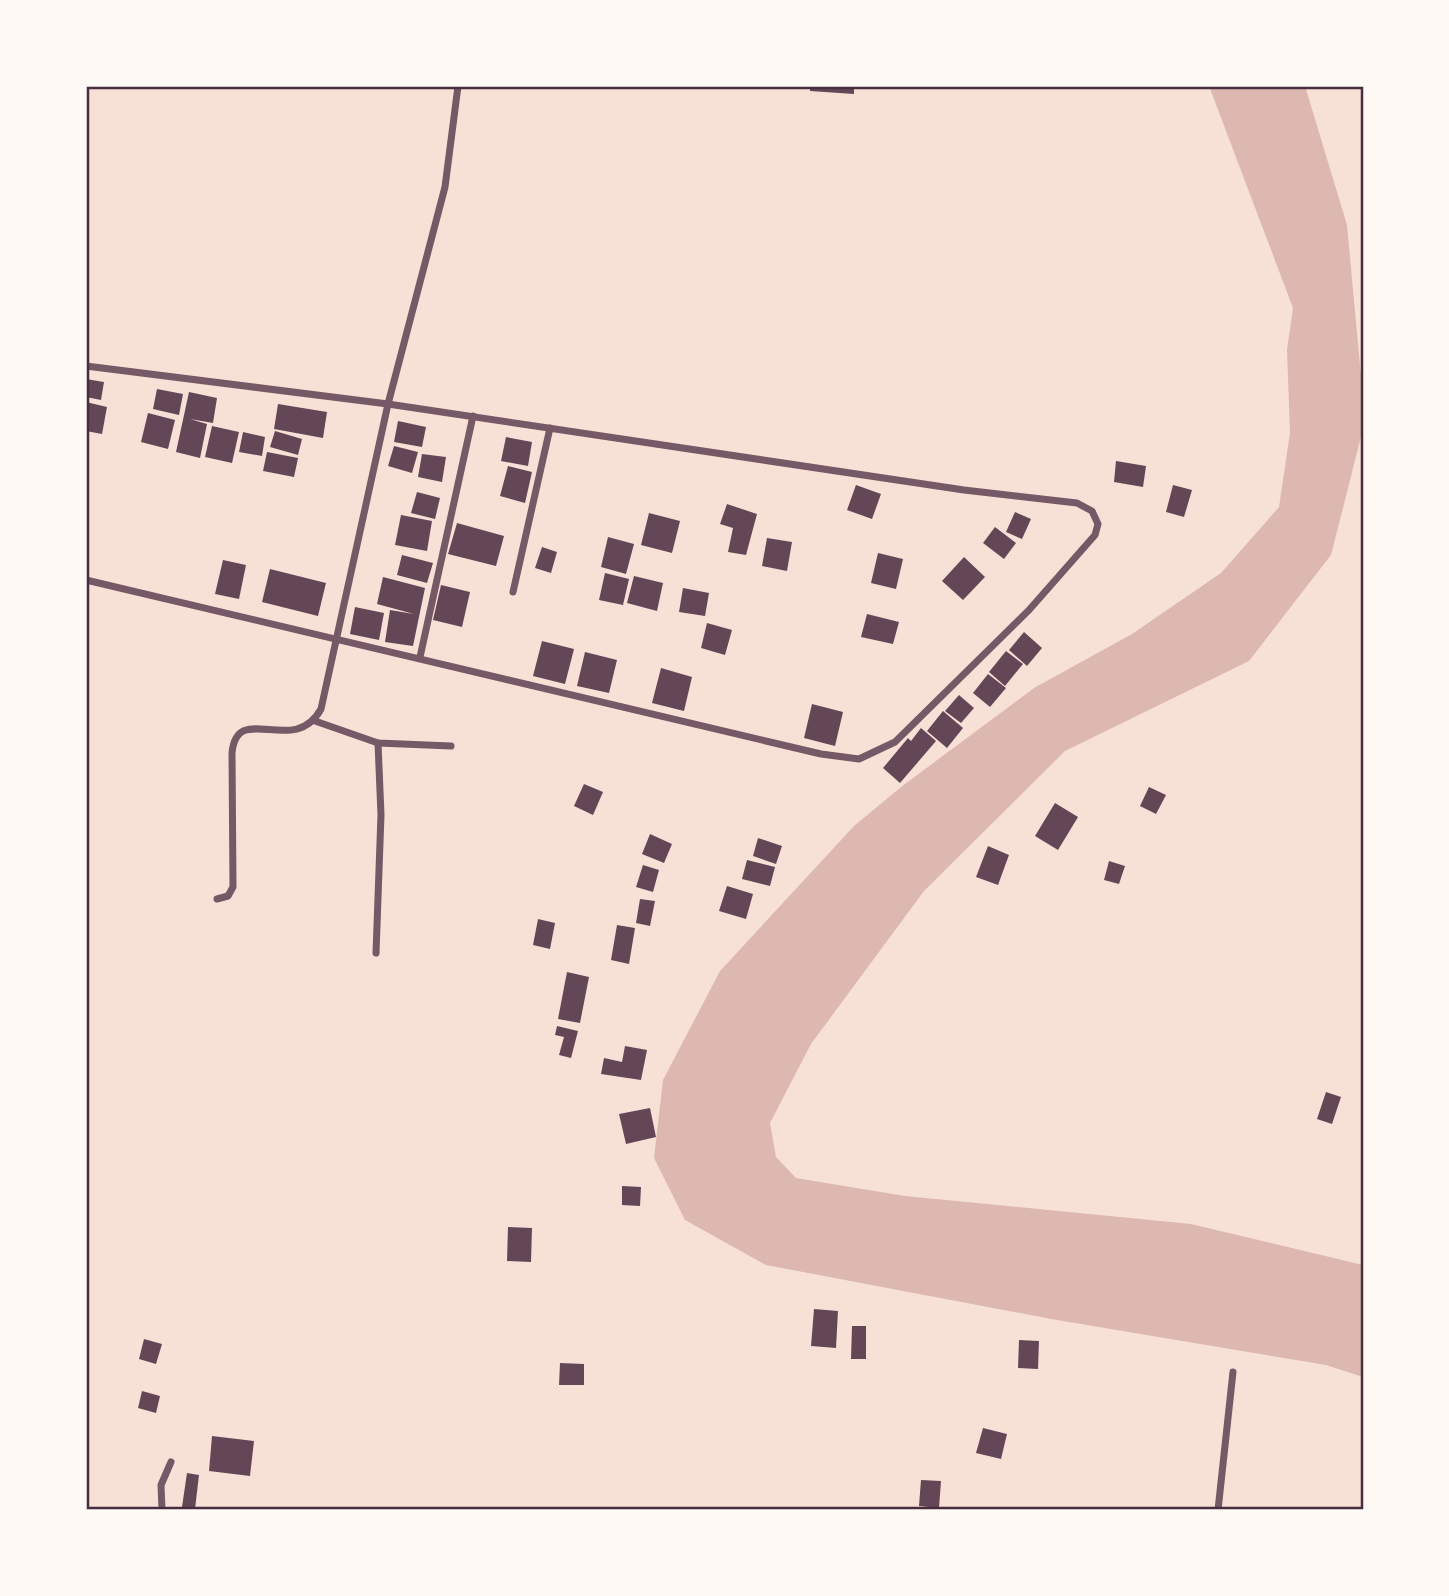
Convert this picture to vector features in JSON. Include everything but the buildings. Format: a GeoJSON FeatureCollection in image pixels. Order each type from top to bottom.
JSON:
{"type":"FeatureCollection","features":[{"type":"Feature","properties":{"kind":"street"},"geometry":{"type":"LineString","coordinates":[[217,899],[228,896],[233,887],[233,741],[238,732],[246,729],[297,731],[315,721],[321,709],[388,404],[445,187],[458,86]]}},
{"type":"Feature","properties":{"kind":"street"},"geometry":{"type":"LineString","coordinates":[[86,366],[388,404],[964,490],[1077,503],[1092,511],[1098,524],[1095,535],[1029,610],[895,742],[868,757],[821,754],[338,637],[86,580]]}},
{"type":"Feature","properties":{"kind":"street"},"geometry":{"type":"LineString","coordinates":[[420,657],[473,416]]}},
{"type":"Feature","properties":{"kind":"street"},"geometry":{"type":"LineString","coordinates":[[513,592],[550,428]]}},
{"type":"Feature","properties":{"kind":"street"},"geometry":{"type":"LineString","coordinates":[[315,721],[377,743],[451,746]]}},
{"type":"Feature","properties":{"kind":"street"},"geometry":{"type":"LineString","coordinates":[[376,953],[381,794],[377,743]]}},
{"type":"Feature","properties":{"kind":"street"},"geometry":{"type":"LineString","coordinates":[[1218,1510],[1233,1372]]}},
{"type":"Feature","properties":{"kind":"street"},"geometry":{"type":"LineString","coordinates":[[162,1510],[161,1485],[171,1462]]}},
{"type":"Feature","properties":{"kind":"shaded area"},"geometry":{"type":"Polygon","coordinates":[[[1209,86],[1305,86],[1347,225],[1363,397],[1363,429],[1331,555],[1249,661],[1065,751],[924,891],[811,1044],[770,1123],[776,1157],[796,1178],[905,1196],[1191,1224],[1363,1265],[1363,1377],[1326,1365],[1051,1319],[766,1265],[685,1220],[654,1158],[663,1080],[720,971],[854,826],[901,787],[1034,688],[1132,634],[1221,573],[1279,507],[1290,433],[1287,350],[1293,308],[1209,86]]]}}]}
